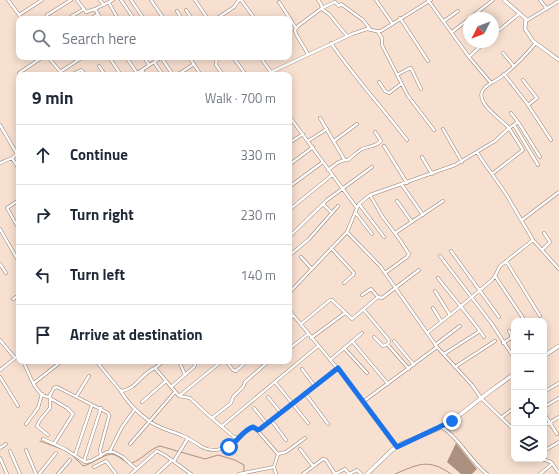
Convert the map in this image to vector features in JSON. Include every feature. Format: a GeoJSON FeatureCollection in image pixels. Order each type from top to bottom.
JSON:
{"type":"FeatureCollection","features":[{"type":"Feature","properties":{"kind":"main road"},"geometry":{"type":"LineString","coordinates":[[547,354],[559,346]]}},
{"type":"Feature","properties":{"kind":"main road"},"geometry":{"type":"LineString","coordinates":[[367,474],[385,455],[397,447],[442,427],[458,417],[480,398],[511,376]]}},
{"type":"Feature","properties":{"kind":"street"},"geometry":{"type":"LineString","coordinates":[[8,0],[19,15],[42,0]]}},
{"type":"Feature","properties":{"kind":"street"},"geometry":{"type":"LineString","coordinates":[[47,15],[71,0]]}},
{"type":"Feature","properties":{"kind":"street"},"geometry":{"type":"LineString","coordinates":[[77,0],[88,12],[113,0]]}},
{"type":"Feature","properties":{"kind":"street"},"geometry":{"type":"LineString","coordinates":[[100,0],[104,5]]}},
{"type":"Feature","properties":{"kind":"street"},"geometry":{"type":"LineString","coordinates":[[121,0],[132,16]]}},
{"type":"Feature","properties":{"kind":"street"},"geometry":{"type":"LineString","coordinates":[[131,0],[142,16]]}},
{"type":"Feature","properties":{"kind":"street"},"geometry":{"type":"LineString","coordinates":[[152,0],[162,16]]}},
{"type":"Feature","properties":{"kind":"street"},"geometry":{"type":"LineString","coordinates":[[196,0],[206,16]]}},
{"type":"Feature","properties":{"kind":"street"},"geometry":{"type":"LineString","coordinates":[[220,16],[240,0],[253,16]]}},
{"type":"Feature","properties":{"kind":"street"},"geometry":{"type":"LineString","coordinates":[[318,0],[322,8],[329,14],[347,36]]}},
{"type":"Feature","properties":{"kind":"street"},"geometry":{"type":"LineString","coordinates":[[376,0],[392,23]]}},
{"type":"Feature","properties":{"kind":"street"},"geometry":{"type":"LineString","coordinates":[[262,60],[271,72],[362,30],[378,31],[429,0],[469,57],[491,83]]}},
{"type":"Feature","properties":{"kind":"street"},"geometry":{"type":"LineString","coordinates":[[477,12],[493,0]]}},
{"type":"Feature","properties":{"kind":"street"},"geometry":{"type":"LineString","coordinates":[[504,0],[526,21]]}},
{"type":"Feature","properties":{"kind":"street"},"geometry":{"type":"LineString","coordinates":[[540,0],[547,9]]}},
{"type":"Feature","properties":{"kind":"street"},"geometry":{"type":"LineString","coordinates":[[526,21],[559,1]]}},
{"type":"Feature","properties":{"kind":"street"},"geometry":{"type":"LineString","coordinates":[[279,2],[288,16]]}},
{"type":"Feature","properties":{"kind":"street"},"geometry":{"type":"LineString","coordinates":[[296,28],[322,8],[335,2],[339,6],[341,4],[363,20],[371,30]]}},
{"type":"Feature","properties":{"kind":"street"},"geometry":{"type":"LineString","coordinates":[[108,3],[116,16]]}},
{"type":"Feature","properties":{"kind":"street"},"geometry":{"type":"LineString","coordinates":[[72,16],[84,9]]}},
{"type":"Feature","properties":{"kind":"street"},"geometry":{"type":"LineString","coordinates":[[95,9],[98,14],[95,16]]}},
{"type":"Feature","properties":{"kind":"street"},"geometry":{"type":"LineString","coordinates":[[186,10],[190,16]]}},
{"type":"Feature","properties":{"kind":"street"},"geometry":{"type":"LineString","coordinates":[[444,21],[458,10]]}},
{"type":"Feature","properties":{"kind":"street"},"geometry":{"type":"LineString","coordinates":[[177,12],[180,16]]}},
{"type":"Feature","properties":{"kind":"street"},"geometry":{"type":"LineString","coordinates":[[499,30],[519,14]]}},
{"type":"Feature","properties":{"kind":"street"},"geometry":{"type":"LineString","coordinates":[[400,18],[428,61]]}},
{"type":"Feature","properties":{"kind":"street"},"geometry":{"type":"LineString","coordinates":[[526,21],[525,29],[535,44],[559,60]]}},
{"type":"Feature","properties":{"kind":"street"},"geometry":{"type":"LineString","coordinates":[[292,22],[296,28],[296,34],[308,54]]}},
{"type":"Feature","properties":{"kind":"street"},"geometry":{"type":"LineString","coordinates":[[452,32],[463,23]]}},
{"type":"Feature","properties":{"kind":"street"},"geometry":{"type":"LineString","coordinates":[[378,31],[382,38],[382,45],[396,75],[412,102],[434,130]]}},
{"type":"Feature","properties":{"kind":"street"},"geometry":{"type":"LineString","coordinates":[[332,43],[347,66],[381,106],[406,140]]}},
{"type":"Feature","properties":{"kind":"street"},"geometry":{"type":"LineString","coordinates":[[492,174],[523,150],[509,128],[486,106],[483,101],[482,92],[524,57],[535,44]]}},
{"type":"Feature","properties":{"kind":"street"},"geometry":{"type":"LineString","coordinates":[[469,57],[479,48]]}},
{"type":"Feature","properties":{"kind":"street"},"geometry":{"type":"LineString","coordinates":[[503,53],[514,65]]}},
{"type":"Feature","properties":{"kind":"street"},"geometry":{"type":"LineString","coordinates":[[19,72],[38,60]]}},
{"type":"Feature","properties":{"kind":"street"},"geometry":{"type":"LineString","coordinates":[[51,60],[60,72],[78,60]]}},
{"type":"Feature","properties":{"kind":"street"},"geometry":{"type":"LineString","coordinates":[[111,60],[119,72]]}},
{"type":"Feature","properties":{"kind":"street"},"geometry":{"type":"LineString","coordinates":[[128,60],[135,72]]}},
{"type":"Feature","properties":{"kind":"street"},"geometry":{"type":"LineString","coordinates":[[146,60],[150,65]]}},
{"type":"Feature","properties":{"kind":"street"},"geometry":{"type":"LineString","coordinates":[[139,72],[156,60]]}},
{"type":"Feature","properties":{"kind":"street"},"geometry":{"type":"LineString","coordinates":[[162,60],[171,72]]}},
{"type":"Feature","properties":{"kind":"street"},"geometry":{"type":"LineString","coordinates":[[191,60],[199,72]]}},
{"type":"Feature","properties":{"kind":"street"},"geometry":{"type":"LineString","coordinates":[[217,60],[216,65],[221,72]]}},
{"type":"Feature","properties":{"kind":"street"},"geometry":{"type":"LineString","coordinates":[[235,60],[244,72]]}},
{"type":"Feature","properties":{"kind":"street"},"geometry":{"type":"LineString","coordinates":[[154,62],[161,72]]}},
{"type":"Feature","properties":{"kind":"street"},"geometry":{"type":"LineString","coordinates":[[182,72],[194,64]]}},
{"type":"Feature","properties":{"kind":"street"},"geometry":{"type":"LineString","coordinates":[[99,66],[103,72]]}},
{"type":"Feature","properties":{"kind":"street"},"geometry":{"type":"LineString","coordinates":[[396,75],[411,68],[421,89]]}},
{"type":"Feature","properties":{"kind":"street"},"geometry":{"type":"LineString","coordinates":[[504,74],[528,105],[551,140]]}},
{"type":"Feature","properties":{"kind":"street"},"geometry":{"type":"LineString","coordinates":[[523,80],[537,98],[528,105]]}},
{"type":"Feature","properties":{"kind":"street"},"geometry":{"type":"LineString","coordinates":[[379,82],[388,93],[402,84]]}},
{"type":"Feature","properties":{"kind":"street"},"geometry":{"type":"LineString","coordinates":[[511,113],[540,157]]}},
{"type":"Feature","properties":{"kind":"street"},"geometry":{"type":"LineString","coordinates":[[320,118],[344,160]]}},
{"type":"Feature","properties":{"kind":"street"},"geometry":{"type":"LineString","coordinates":[[292,122],[308,140],[328,170],[357,208]]}},
{"type":"Feature","properties":{"kind":"street"},"geometry":{"type":"LineString","coordinates":[[292,290],[347,232],[359,204],[370,195],[402,185],[462,162],[495,141],[518,122]]}},
{"type":"Feature","properties":{"kind":"street"},"geometry":{"type":"LineString","coordinates":[[334,141],[356,124]]}},
{"type":"Feature","properties":{"kind":"street"},"geometry":{"type":"LineString","coordinates":[[0,125],[16,150]]}},
{"type":"Feature","properties":{"kind":"street"},"geometry":{"type":"LineString","coordinates":[[514,125],[538,165]]}},
{"type":"Feature","properties":{"kind":"street"},"geometry":{"type":"LineString","coordinates":[[308,140],[327,129]]}},
{"type":"Feature","properties":{"kind":"street"},"geometry":{"type":"LineString","coordinates":[[443,129],[462,162]]}},
{"type":"Feature","properties":{"kind":"street"},"geometry":{"type":"LineString","coordinates":[[328,170],[341,160],[348,160],[364,148],[371,148],[380,143],[381,141],[375,132]]}},
{"type":"Feature","properties":{"kind":"street"},"geometry":{"type":"LineString","coordinates":[[292,141],[303,134]]}},
{"type":"Feature","properties":{"kind":"street"},"geometry":{"type":"LineString","coordinates":[[384,146],[407,183]]}},
{"type":"Feature","properties":{"kind":"street"},"geometry":{"type":"LineString","coordinates":[[292,163],[313,147]]}},
{"type":"Feature","properties":{"kind":"street"},"geometry":{"type":"LineString","coordinates":[[477,152],[522,220],[533,240],[559,269]]}},
{"type":"Feature","properties":{"kind":"street"},"geometry":{"type":"LineString","coordinates":[[0,158],[1,162],[12,158],[16,155]]}},
{"type":"Feature","properties":{"kind":"street"},"geometry":{"type":"LineString","coordinates":[[422,157],[432,174]]}},
{"type":"Feature","properties":{"kind":"street"},"geometry":{"type":"LineString","coordinates":[[12,158],[16,164]]}},
{"type":"Feature","properties":{"kind":"street"},"geometry":{"type":"LineString","coordinates":[[292,185],[323,162]]}},
{"type":"Feature","properties":{"kind":"street"},"geometry":{"type":"LineString","coordinates":[[292,234],[323,204],[372,167]]}},
{"type":"Feature","properties":{"kind":"street"},"geometry":{"type":"LineString","coordinates":[[292,208],[332,175]]}},
{"type":"Feature","properties":{"kind":"street"},"geometry":{"type":"LineString","coordinates":[[402,185],[423,215]]}},
{"type":"Feature","properties":{"kind":"street"},"geometry":{"type":"LineString","coordinates":[[522,220],[559,192]]}},
{"type":"Feature","properties":{"kind":"street"},"geometry":{"type":"LineString","coordinates":[[370,195],[382,216],[409,255],[385,273]]}},
{"type":"Feature","properties":{"kind":"street"},"geometry":{"type":"LineString","coordinates":[[397,201],[412,222]]}},
{"type":"Feature","properties":{"kind":"street"},"geometry":{"type":"LineString","coordinates":[[16,202],[7,208],[16,224]]}},
{"type":"Feature","properties":{"kind":"street"},"geometry":{"type":"LineString","coordinates":[[395,233],[443,202]]}},
{"type":"Feature","properties":{"kind":"street"},"geometry":{"type":"LineString","coordinates":[[323,204],[332,213]]}},
{"type":"Feature","properties":{"kind":"street"},"geometry":{"type":"LineString","coordinates":[[359,204],[384,237]]}},
{"type":"Feature","properties":{"kind":"street"},"geometry":{"type":"LineString","coordinates":[[292,253],[309,239],[338,206]]}},
{"type":"Feature","properties":{"kind":"street"},"geometry":{"type":"LineString","coordinates":[[355,212],[372,234]]}},
{"type":"Feature","properties":{"kind":"street"},"geometry":{"type":"LineString","coordinates":[[0,229],[16,257]]}},
{"type":"Feature","properties":{"kind":"street"},"geometry":{"type":"LineString","coordinates":[[347,232],[380,266],[436,346],[472,384],[480,398],[511,426]]}},
{"type":"Feature","properties":{"kind":"street"},"geometry":{"type":"LineString","coordinates":[[542,250],[550,242],[544,233]]}},
{"type":"Feature","properties":{"kind":"street"},"geometry":{"type":"LineString","coordinates":[[427,333],[480,290],[495,276],[500,266],[533,240]]}},
{"type":"Feature","properties":{"kind":"street"},"geometry":{"type":"LineString","coordinates":[[332,248],[354,273],[344,283]]}},
{"type":"Feature","properties":{"kind":"street"},"geometry":{"type":"LineString","coordinates":[[451,250],[499,317]]}},
{"type":"Feature","properties":{"kind":"street"},"geometry":{"type":"LineString","coordinates":[[440,256],[492,324],[511,354]]}},
{"type":"Feature","properties":{"kind":"street"},"geometry":{"type":"LineString","coordinates":[[301,258],[312,269]]}},
{"type":"Feature","properties":{"kind":"street"},"geometry":{"type":"LineString","coordinates":[[506,261],[540,316]]}},
{"type":"Feature","properties":{"kind":"street"},"geometry":{"type":"LineString","coordinates":[[0,264],[5,272],[0,275]]}},
{"type":"Feature","properties":{"kind":"street"},"geometry":{"type":"LineString","coordinates":[[300,324],[331,300],[352,319],[378,297],[382,298],[419,270]]}},
{"type":"Feature","properties":{"kind":"street"},"geometry":{"type":"LineString","coordinates":[[495,276],[523,318]]}},
{"type":"Feature","properties":{"kind":"street"},"geometry":{"type":"LineString","coordinates":[[438,278],[460,307],[471,317],[484,337]]}},
{"type":"Feature","properties":{"kind":"street"},"geometry":{"type":"LineString","coordinates":[[362,295],[371,289],[378,297]]}},
{"type":"Feature","properties":{"kind":"street"},"geometry":{"type":"LineString","coordinates":[[435,291],[450,315]]}},
{"type":"Feature","properties":{"kind":"street"},"geometry":{"type":"LineString","coordinates":[[433,308],[442,321]]}},
{"type":"Feature","properties":{"kind":"street"},"geometry":{"type":"LineString","coordinates":[[364,310],[389,340],[388,343],[409,369]]}},
{"type":"Feature","properties":{"kind":"street"},"geometry":{"type":"LineString","coordinates":[[311,338],[345,313]]}},
{"type":"Feature","properties":{"kind":"street"},"geometry":{"type":"LineString","coordinates":[[292,314],[311,338],[338,368],[397,447]]}},
{"type":"Feature","properties":{"kind":"street"},"geometry":{"type":"LineString","coordinates":[[364,402],[409,369],[460,326]]}},
{"type":"Feature","properties":{"kind":"street"},"geometry":{"type":"LineString","coordinates":[[444,354],[480,331]]}},
{"type":"Feature","properties":{"kind":"street"},"geometry":{"type":"LineString","coordinates":[[504,343],[511,338],[509,331]]}},
{"type":"Feature","properties":{"kind":"street"},"geometry":{"type":"LineString","coordinates":[[330,360],[362,333]]}},
{"type":"Feature","properties":{"kind":"street"},"geometry":{"type":"LineString","coordinates":[[292,347],[308,334]]}},
{"type":"Feature","properties":{"kind":"street"},"geometry":{"type":"LineString","coordinates":[[374,337],[383,346],[388,343]]}},
{"type":"Feature","properties":{"kind":"street"},"geometry":{"type":"LineString","coordinates":[[0,340],[15,358],[0,370]]}},
{"type":"Feature","properties":{"kind":"street"},"geometry":{"type":"LineString","coordinates":[[352,341],[388,384]]}},
{"type":"Feature","properties":{"kind":"street"},"geometry":{"type":"LineString","coordinates":[[394,341],[414,365]]}},
{"type":"Feature","properties":{"kind":"street"},"geometry":{"type":"LineString","coordinates":[[455,367],[495,341]]}},
{"type":"Feature","properties":{"kind":"street"},"geometry":{"type":"LineString","coordinates":[[222,426],[318,346]]}},
{"type":"Feature","properties":{"kind":"street"},"geometry":{"type":"LineString","coordinates":[[344,348],[367,373]]}},
{"type":"Feature","properties":{"kind":"street"},"geometry":{"type":"LineString","coordinates":[[24,364],[33,382],[42,394],[46,397],[50,397],[67,408],[73,414],[54,444]]}},
{"type":"Feature","properties":{"kind":"street"},"geometry":{"type":"LineString","coordinates":[[33,382],[35,383],[58,364]]}},
{"type":"Feature","properties":{"kind":"street"},"geometry":{"type":"LineString","coordinates":[[119,389],[122,391],[130,388],[160,364]]}},
{"type":"Feature","properties":{"kind":"street"},"geometry":{"type":"LineString","coordinates":[[180,364],[185,375]]}},
{"type":"Feature","properties":{"kind":"street"},"geometry":{"type":"LineString","coordinates":[[171,387],[195,366],[194,364]]}},
{"type":"Feature","properties":{"kind":"street"},"geometry":{"type":"LineString","coordinates":[[179,396],[218,364]]}},
{"type":"Feature","properties":{"kind":"street"},"geometry":{"type":"LineString","coordinates":[[229,364],[236,371],[244,364]]}},
{"type":"Feature","properties":{"kind":"street"},"geometry":{"type":"LineString","coordinates":[[212,418],[231,403],[233,397],[243,387],[245,382],[266,364]]}},
{"type":"Feature","properties":{"kind":"street"},"geometry":{"type":"LineString","coordinates":[[99,365],[135,409],[149,421],[167,431],[188,438],[203,447],[214,449],[229,447],[237,438],[250,428],[253,427],[260,429],[305,392],[338,368]]}},
{"type":"Feature","properties":{"kind":"street"},"geometry":{"type":"LineString","coordinates":[[155,368],[179,396],[190,398],[237,438]]}},
{"type":"Feature","properties":{"kind":"street"},"geometry":{"type":"LineString","coordinates":[[302,369],[314,385]]}},
{"type":"Feature","properties":{"kind":"street"},"geometry":{"type":"LineString","coordinates":[[76,397],[89,376]]}},
{"type":"Feature","properties":{"kind":"street"},"geometry":{"type":"LineString","coordinates":[[0,377],[18,406]]}},
{"type":"Feature","properties":{"kind":"street"},"geometry":{"type":"LineString","coordinates":[[142,402],[166,381]]}},
{"type":"Feature","properties":{"kind":"street"},"geometry":{"type":"LineString","coordinates":[[275,382],[308,423]]}},
{"type":"Feature","properties":{"kind":"street"},"geometry":{"type":"LineString","coordinates":[[547,390],[559,383]]}},
{"type":"Feature","properties":{"kind":"street"},"geometry":{"type":"LineString","coordinates":[[48,435],[37,426],[50,408],[50,397],[54,388],[57,387],[107,412],[109,416],[100,448],[101,456]]}},
{"type":"Feature","properties":{"kind":"street"},"geometry":{"type":"LineString","coordinates":[[130,444],[175,392]]}},
{"type":"Feature","properties":{"kind":"street"},"geometry":{"type":"LineString","coordinates":[[305,392],[328,424]]}},
{"type":"Feature","properties":{"kind":"street"},"geometry":{"type":"LineString","coordinates":[[26,424],[38,408],[42,394]]}},
{"type":"Feature","properties":{"kind":"street"},"geometry":{"type":"LineString","coordinates":[[268,397],[281,413]]}},
{"type":"Feature","properties":{"kind":"street"},"geometry":{"type":"LineString","coordinates":[[547,405],[559,398]]}},
{"type":"Feature","properties":{"kind":"street"},"geometry":{"type":"LineString","coordinates":[[75,455],[92,405]]}},
{"type":"Feature","properties":{"kind":"street"},"geometry":{"type":"LineString","coordinates":[[84,461],[100,408]]}},
{"type":"Feature","properties":{"kind":"street"},"geometry":{"type":"LineString","coordinates":[[254,408],[267,424]]}},
{"type":"Feature","properties":{"kind":"street"},"geometry":{"type":"LineString","coordinates":[[110,452],[124,422],[135,409]]}},
{"type":"Feature","properties":{"kind":"street"},"geometry":{"type":"LineString","coordinates":[[502,417],[511,410]]}},
{"type":"Feature","properties":{"kind":"street"},"geometry":{"type":"LineString","coordinates":[[549,423],[559,417]]}},
{"type":"Feature","properties":{"kind":"street"},"geometry":{"type":"LineString","coordinates":[[547,419],[558,434]]}},
{"type":"Feature","properties":{"kind":"street"},"geometry":{"type":"LineString","coordinates":[[271,420],[286,440]]}},
{"type":"Feature","properties":{"kind":"street"},"geometry":{"type":"LineString","coordinates":[[442,427],[450,432],[461,443],[479,467],[487,474]]}},
{"type":"Feature","properties":{"kind":"street"},"geometry":{"type":"LineString","coordinates":[[257,429],[278,454]]}},
{"type":"Feature","properties":{"kind":"street"},"geometry":{"type":"LineString","coordinates":[[157,474],[173,461],[188,438]]}},
{"type":"Feature","properties":{"kind":"street"},"geometry":{"type":"LineString","coordinates":[[278,454],[286,452],[304,438]]}},
{"type":"Feature","properties":{"kind":"street"},"geometry":{"type":"LineString","coordinates":[[43,439],[84,461],[91,461],[110,452],[120,455],[136,469]]}},
{"type":"Feature","properties":{"kind":"street"},"geometry":{"type":"LineString","coordinates":[[547,449],[559,442]]}},
{"type":"Feature","properties":{"kind":"street"},"geometry":{"type":"LineString","coordinates":[[0,448],[6,444]]}},
{"type":"Feature","properties":{"kind":"street"},"geometry":{"type":"LineString","coordinates":[[300,449],[313,466]]}},
{"type":"Feature","properties":{"kind":"street"},"geometry":{"type":"LineString","coordinates":[[26,450],[36,474]]}},
{"type":"Feature","properties":{"kind":"street"},"geometry":{"type":"LineString","coordinates":[[10,451],[20,474]]}},
{"type":"Feature","properties":{"kind":"street"},"geometry":{"type":"LineString","coordinates":[[131,474],[157,451],[191,474]]}},
{"type":"Feature","properties":{"kind":"street"},"geometry":{"type":"LineString","coordinates":[[39,474],[56,453]]}},
{"type":"Feature","properties":{"kind":"street"},"geometry":{"type":"LineString","coordinates":[[276,474],[274,467],[278,454]]}},
{"type":"Feature","properties":{"kind":"street"},"geometry":{"type":"LineString","coordinates":[[0,458],[7,474]]}},
{"type":"Feature","properties":{"kind":"street"},"geometry":{"type":"LineString","coordinates":[[303,474],[323,458],[336,474],[345,469],[349,474],[357,470],[361,474]]}},
{"type":"Feature","properties":{"kind":"street"},"geometry":{"type":"LineString","coordinates":[[58,474],[70,460]]}},
{"type":"Feature","properties":{"kind":"street"},"geometry":{"type":"LineString","coordinates":[[94,467],[106,461],[116,474]]}},
{"type":"Feature","properties":{"kind":"street"},"geometry":{"type":"LineString","coordinates":[[547,462],[552,464],[559,473]]}},
{"type":"Feature","properties":{"kind":"street"},"geometry":{"type":"LineString","coordinates":[[540,474],[552,464]]}},
{"type":"Feature","properties":{"kind":"street"},"geometry":{"type":"LineString","coordinates":[[241,474],[274,467]]}},
{"type":"Feature","properties":{"kind":"shaded area"},"geometry":{"type":"Polygon","coordinates":[[[456,443],[477,469],[472,474],[461,474],[447,462],[456,443]]]}},
{"type":"Feature","properties":{"kind":"waterway"},"geometry":{"type":"LineString","coordinates":[[40,441],[67,451]]}},
{"type":"Feature","properties":{"kind":"waterway"},"geometry":{"type":"LineString","coordinates":[[132,463],[156,447],[160,446],[205,459],[218,455],[235,460],[244,465],[244,471]]}},
{"type":"Feature","properties":{"kind":"waterway"},"geometry":{"type":"LineString","coordinates":[[71,454],[83,466],[104,456],[112,454],[129,464]]}},
{"type":"Feature","properties":{"kind":"waterway"},"geometry":{"type":"LineString","coordinates":[[395,474],[423,464],[436,466],[451,474]]}},
{"type":"Feature","properties":{"kind":"route"},"geometry":{"type":"LineString","coordinates":[[229,447],[237,438],[250,428],[253,427],[258,430],[260,429],[314,385],[338,368],[397,447],[452,421]]}}]}
